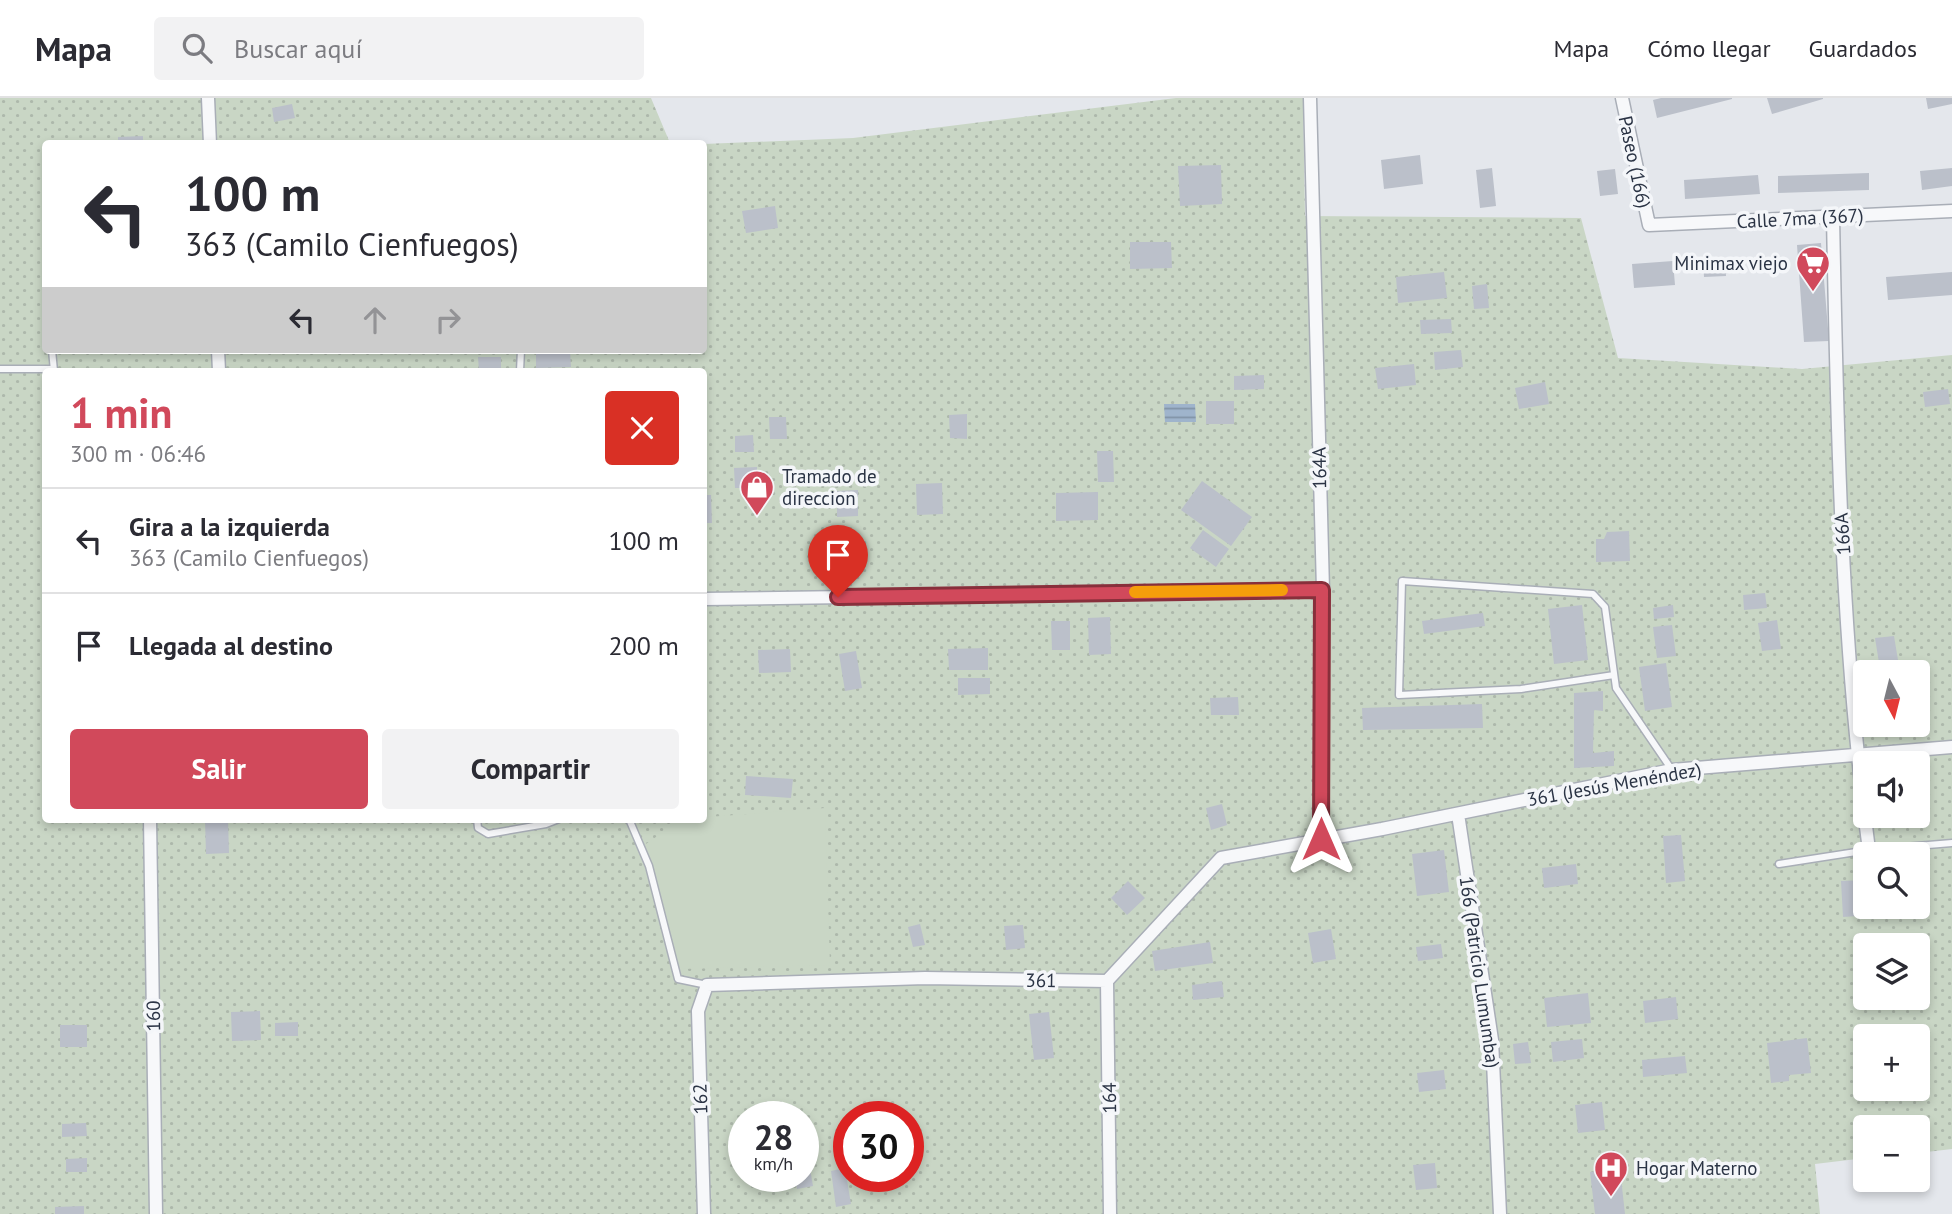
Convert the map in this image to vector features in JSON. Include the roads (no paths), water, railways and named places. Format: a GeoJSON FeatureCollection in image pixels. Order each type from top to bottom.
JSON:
{"type":"FeatureCollection","features":[{"type":"Feature","properties":{"kind":"street"},"geometry":{"type":"LineString","coordinates":[[208,98],[210,140]]}},
{"type":"Feature","properties":{"kind":"street","name":"164A"},"geometry":{"type":"LineString","coordinates":[[1310,98],[1322,590],[1321,839]]}},
{"type":"Feature","properties":{"kind":"street","name":"Paseo (166)"},"geometry":{"type":"LineString","coordinates":[[1622,98],[1649,225]]}},
{"type":"Feature","properties":{"kind":"street","name":"Calle 7ma (367)"},"geometry":{"type":"LineString","coordinates":[[1649,225],[1952,211]]}},
{"type":"Feature","properties":{"kind":"street","name":"166A"},"geometry":{"type":"LineString","coordinates":[[1833,217],[1837,459],[1856,751]]}},
{"type":"Feature","properties":{"kind":"street"},"geometry":{"type":"LineString","coordinates":[[707,599],[1322,590]]}},
{"type":"Feature","properties":{"kind":"street","name":"361 (Jesús Menéndez)"},"geometry":{"type":"LineString","coordinates":[[1904,751],[1952,747]]}},
{"type":"Feature","properties":{"kind":"street","name":"361 (Jesús Menéndez)"},"geometry":{"type":"LineString","coordinates":[[1321,839],[1672,770],[1853,755]]}},
{"type":"Feature","properties":{"kind":"street","name":"166 (Patricio Lumumba)"},"geometry":{"type":"LineString","coordinates":[[1458,814],[1492,1040],[1500,1214]]}},
{"type":"Feature","properties":{"kind":"street","name":"160"},"geometry":{"type":"LineString","coordinates":[[150,823],[156,1214]]}},
{"type":"Feature","properties":{"kind":"street"},"geometry":{"type":"LineString","coordinates":[[1107,981],[1221,858],[1321,839]]}},
{"type":"Feature","properties":{"kind":"street","name":"361"},"geometry":{"type":"LineString","coordinates":[[707,985],[925,978],[1107,981]]}},
{"type":"Feature","properties":{"kind":"street","name":"164"},"geometry":{"type":"LineString","coordinates":[[1107,981],[1110,1214]]}},
{"type":"Feature","properties":{"kind":"street","name":"162"},"geometry":{"type":"LineString","coordinates":[[704,1214],[698,1011],[707,985]]}},
{"type":"Feature","properties":{"kind":"lane"},"geometry":{"type":"LineString","coordinates":[[0,369],[42,370]]}},
{"type":"Feature","properties":{"kind":"lane"},"geometry":{"type":"LineString","coordinates":[[1614,675],[1521,690],[1399,695],[1402,581],[1593,594],[1605,607],[1616,688],[1672,770]]}},
{"type":"Feature","properties":{"kind":"lane"},"geometry":{"type":"LineString","coordinates":[[477,823],[478,828],[488,834],[549,823]]}},
{"type":"Feature","properties":{"kind":"lane"},"geometry":{"type":"LineString","coordinates":[[631,823],[649,866],[678,979],[707,985]]}},
{"type":"Feature","properties":{"kind":"lane"},"geometry":{"type":"LineString","coordinates":[[1930,845],[1952,843]]}},
{"type":"Feature","properties":{"kind":"lane"},"geometry":{"type":"LineString","coordinates":[[1779,864],[1853,852]]}},
{"type":"Feature","properties":{"kind":"water"},"geometry":{"type":"Polygon","coordinates":[[[1164,404],[1195,404],[1196,422],[1165,422],[1164,404]]]}},
{"type":"Feature","properties":{"kind":"place","name":"Minimax viejo"},"geometry":{"type":"Point","coordinates":[1813,293]}},
{"type":"Feature","properties":{"kind":"place","name":"Tramado de direccion"},"geometry":{"type":"Point","coordinates":[757,517]}},
{"type":"Feature","properties":{"kind":"place","name":"Hogar Materno"},"geometry":{"type":"Point","coordinates":[1611,1198]}}]}
